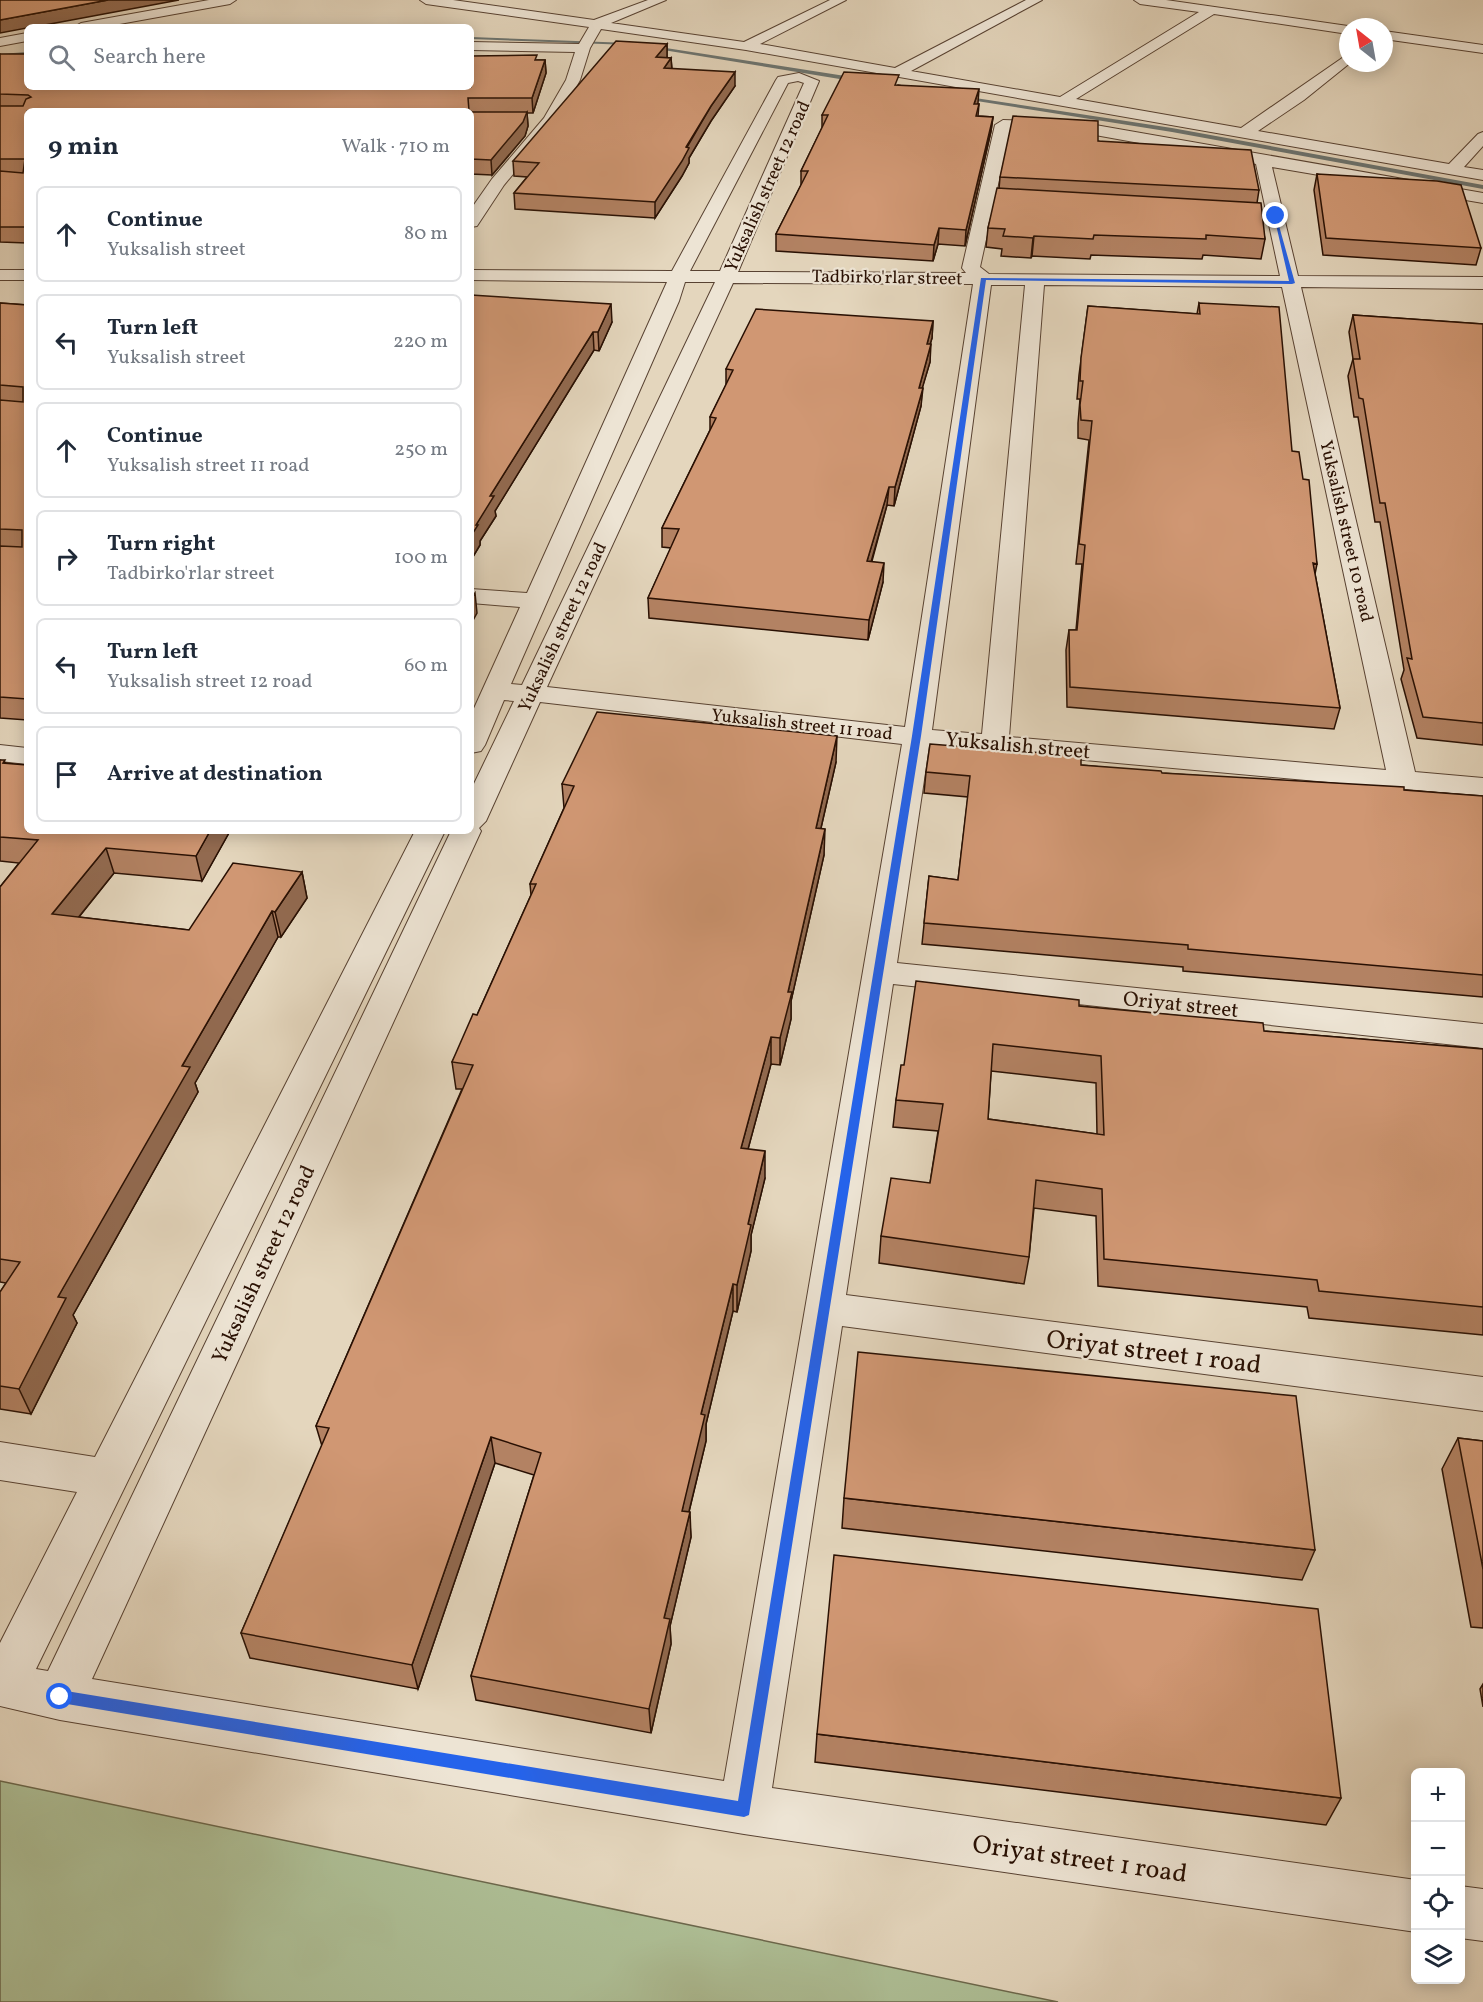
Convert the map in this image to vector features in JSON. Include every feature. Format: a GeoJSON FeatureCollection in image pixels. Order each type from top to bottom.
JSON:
{"type":"FeatureCollection","features":[{"type":"Feature","properties":{"kind":"street"},"geometry":{"type":"LineString","coordinates":[[98,24],[230,0]]}},
{"type":"Feature","properties":{"kind":"street"},"geometry":{"type":"LineString","coordinates":[[426,0],[746,45],[896,74],[1483,175]]}},
{"type":"Feature","properties":{"kind":"street"},"geometry":{"type":"LineString","coordinates":[[474,218],[498,182],[550,120],[573,80],[586,43],[598,23],[660,0]]}},
{"type":"Feature","properties":{"kind":"street"},"geometry":{"type":"LineString","coordinates":[[746,45],[840,0]]}},
{"type":"Feature","properties":{"kind":"street"},"geometry":{"type":"LineString","coordinates":[[896,74],[1036,0]]}},
{"type":"Feature","properties":{"kind":"street"},"geometry":{"type":"LineString","coordinates":[[1140,0],[1212,10],[1260,13],[1339,28]]}},
{"type":"Feature","properties":{"kind":"street"},"geometry":{"type":"LineString","coordinates":[[1061,102],[1212,10]]}},
{"type":"Feature","properties":{"kind":"street"},"geometry":{"type":"LineString","coordinates":[[1393,36],[1483,50]]}},
{"type":"Feature","properties":{"kind":"street"},"geometry":{"type":"LineString","coordinates":[[0,42],[24,38]]}},
{"type":"Feature","properties":{"kind":"street"},"geometry":{"type":"LineString","coordinates":[[474,45],[586,43]]}},
{"type":"Feature","properties":{"kind":"street"},"geometry":{"type":"LineString","coordinates":[[1244,133],[1299,97],[1339,65]]}},
{"type":"Feature","properties":{"kind":"street","name":"Yuksalish street 12 road"},"geometry":{"type":"LineString","coordinates":[[474,738],[670,301],[678,276],[783,80],[808,79],[812,84],[727,276],[474,815]]}},
{"type":"Feature","properties":{"kind":"street"},"geometry":{"type":"LineString","coordinates":[[528,120],[550,120]]}},
{"type":"Feature","properties":{"kind":"street","name":"Yuksalish street 11 road"},"geometry":{"type":"LineString","coordinates":[[495,692],[531,693],[916,736],[983,278],[971,268],[1003,125],[1084,128],[1263,161]]}},
{"type":"Feature","properties":{"kind":"street"},"geometry":{"type":"LineString","coordinates":[[1452,170],[1483,137]]}},
{"type":"Feature","properties":{"kind":"street"},"geometry":{"type":"LineString","coordinates":[[1292,283],[1263,161],[1483,198]]}},
{"type":"Feature","properties":{"kind":"street"},"geometry":{"type":"LineString","coordinates":[[480,182],[498,182]]}},
{"type":"Feature","properties":{"kind":"street"},"geometry":{"type":"LineString","coordinates":[[986,200],[1009,201]]}},
{"type":"Feature","properties":{"kind":"street"},"geometry":{"type":"LineString","coordinates":[[1253,215],[1276,216]]}},
{"type":"Feature","properties":{"kind":"street"},"geometry":{"type":"LineString","coordinates":[[700,234],[745,236]]}},
{"type":"Feature","properties":{"kind":"street"},"geometry":{"type":"LineString","coordinates":[[0,275],[24,275]]}},
{"type":"Feature","properties":{"kind":"street","name":"Tadbirko'rlar street"},"geometry":{"type":"LineString","coordinates":[[474,275],[1483,283]]}},
{"type":"Feature","properties":{"kind":"street"},"geometry":{"type":"LineString","coordinates":[[995,744],[1035,280]]}},
{"type":"Feature","properties":{"kind":"street","name":"Yuksalish street 10 road"},"geometry":{"type":"LineString","coordinates":[[1292,283],[1402,779]]}},
{"type":"Feature","properties":{"kind":"street"},"geometry":{"type":"LineString","coordinates":[[474,596],[537,601]]}},
{"type":"Feature","properties":{"kind":"street","name":"Yuksalish street"},"geometry":{"type":"LineString","coordinates":[[744,1809],[916,736],[1483,787]]}},
{"type":"Feature","properties":{"kind":"street"},"geometry":{"type":"LineString","coordinates":[[0,753],[24,756]]}},
{"type":"Feature","properties":{"kind":"street","name":"Yuksalish street 12 road"},"geometry":{"type":"LineString","coordinates":[[2,1684],[429,834]]}},
{"type":"Feature","properties":{"kind":"street","name":"Yuksalish street 12 road"},"geometry":{"type":"LineString","coordinates":[[60,1697],[465,834]]}},
{"type":"Feature","properties":{"kind":"street","name":"Oriyat street"},"geometry":{"type":"LineString","coordinates":[[879,972],[1483,1036]]}},
{"type":"Feature","properties":{"kind":"street","name":"Oriyat street 1 road"},"geometry":{"type":"LineString","coordinates":[[825,1308],[1483,1394]]}},
{"type":"Feature","properties":{"kind":"street"},"geometry":{"type":"LineString","coordinates":[[0,1461],[107,1478]]}},
{"type":"Feature","properties":{"kind":"street"},"geometry":{"type":"LineString","coordinates":[[2,1684],[60,1697],[744,1809]]}},
{"type":"Feature","properties":{"kind":"street","name":"Oriyat street 1 road"},"geometry":{"type":"LineString","coordinates":[[744,1809],[1411,1905]]}},
{"type":"Feature","properties":{"kind":"street"},"geometry":{"type":"LineString","coordinates":[[1465,1913],[1483,1916]]}},
{"type":"Feature","properties":{"kind":"green space"},"geometry":{"type":"Polygon","coordinates":[[[0,1781],[1058,2002],[0,2002],[0,1781]]]}},
{"type":"Feature","properties":{"kind":"building"},"geometry":{"type":"Polygon","coordinates":[[[0,0],[108,0],[0,20],[0,0]]]}},
{"type":"Feature","properties":{"kind":"building"},"geometry":{"type":"Polygon","coordinates":[[[616,41],[667,44],[656,57],[671,58],[664,68],[735,72],[711,106],[686,147],[689,148],[682,161],[655,202],[514,193],[539,163],[513,161],[616,41]]]}},
{"type":"Feature","properties":{"kind":"building"},"geometry":{"type":"Polygon","coordinates":[[[0,54],[24,54],[24,90],[474,90],[474,56],[537,55],[535,60],[545,60],[532,98],[468,98],[469,108],[24,108],[24,159],[0,159],[0,106],[23,106],[26,99],[31,97],[0,94],[0,54]]]}},
{"type":"Feature","properties":{"kind":"building"},"geometry":{"type":"Polygon","coordinates":[[[844,72],[899,75],[895,85],[979,89],[974,104],[979,104],[976,116],[993,117],[966,230],[939,228],[934,245],[776,234],[808,171],[801,171],[828,115],[822,115],[844,72]]]}},
{"type":"Feature","properties":{"kind":"building"},"geometry":{"type":"Polygon","coordinates":[[[474,112],[527,112],[523,122],[491,160],[474,159],[474,112]]]}},
{"type":"Feature","properties":{"kind":"building"},"geometry":{"type":"Polygon","coordinates":[[[1013,116],[1098,121],[1098,141],[1251,150],[1259,190],[1000,177],[1013,116]]]}},
{"type":"Feature","properties":{"kind":"building"},"geometry":{"type":"Polygon","coordinates":[[[24,166],[24,227],[0,227],[0,171],[23,173],[24,166]]]}},
{"type":"Feature","properties":{"kind":"building"},"geometry":{"type":"Polygon","coordinates":[[[1317,174],[1437,181],[1461,185],[1481,248],[1326,238],[1317,174]]]}},
{"type":"Feature","properties":{"kind":"building"},"geometry":{"type":"Polygon","coordinates":[[[997,188],[1261,203],[1265,239],[1206,235],[1206,239],[1094,235],[1093,239],[1003,236],[1005,229],[988,228],[997,188]]]}},
{"type":"Feature","properties":{"kind":"building"},"geometry":{"type":"Polygon","coordinates":[[[474,295],[611,304],[598,332],[593,332],[490,496],[494,496],[476,525],[478,525],[474,531],[474,295]]]}},
{"type":"Feature","properties":{"kind":"building"},"geometry":{"type":"Polygon","coordinates":[[[0,303],[24,305],[24,699],[0,697],[0,546],[22,547],[22,530],[0,529],[0,400],[23,402],[23,387],[0,385],[0,303]]]}},
{"type":"Feature","properties":{"kind":"building"},"geometry":{"type":"Polygon","coordinates":[[[1199,303],[1279,307],[1292,451],[1299,452],[1303,479],[1309,480],[1317,564],[1313,563],[1340,708],[1070,687],[1069,630],[1077,630],[1085,545],[1079,544],[1092,421],[1081,420],[1080,405],[1083,381],[1080,381],[1081,358],[1088,306],[1200,314],[1199,303]]]}},
{"type":"Feature","properties":{"kind":"building"},"geometry":{"type":"Polygon","coordinates":[[[756,309],[933,321],[927,344],[931,344],[919,388],[923,388],[895,487],[889,487],[867,561],[884,563],[869,620],[648,598],[679,529],[662,528],[716,418],[710,417],[733,370],[726,369],[756,309]]]}},
{"type":"Feature","properties":{"kind":"building"},"geometry":{"type":"Polygon","coordinates":[[[1353,315],[1483,324],[1483,723],[1423,717],[1407,658],[1412,659],[1385,503],[1380,503],[1363,399],[1359,398],[1353,359],[1360,359],[1353,315]]]}},
{"type":"Feature","properties":{"kind":"building"},"geometry":{"type":"Polygon","coordinates":[[[597,712],[837,736],[816,828],[825,829],[788,992],[792,992],[780,1038],[771,1037],[741,1148],[765,1151],[737,1285],[733,1284],[701,1414],[705,1415],[682,1511],[690,1512],[664,1618],[670,1619],[649,1709],[471,1676],[541,1453],[491,1437],[412,1665],[241,1633],[329,1428],[316,1426],[473,1065],[452,1062],[473,1014],[477,1015],[536,884],[530,884],[574,786],[562,784],[597,712]]]}},
{"type":"Feature","properties":{"kind":"building"},"geometry":{"type":"Polygon","coordinates":[[[930,744],[1081,756],[1081,765],[1161,771],[1162,773],[1404,787],[1404,790],[1483,796],[1483,975],[1188,949],[1188,945],[924,923],[929,876],[958,880],[970,776],[926,772],[930,744]]]}},
{"type":"Feature","properties":{"kind":"building"},"geometry":{"type":"Polygon","coordinates":[[[0,760],[5,760],[3,763],[24,765],[24,834],[208,834],[196,856],[106,848],[52,914],[189,930],[233,863],[302,872],[275,912],[272,911],[182,1066],[190,1067],[58,1297],[66,1298],[19,1389],[0,1386],[0,1292],[20,1262],[0,1259],[0,887],[38,840],[0,837],[0,760]]]}},
{"type":"Feature","properties":{"kind":"building"},"geometry":{"type":"Polygon","coordinates":[[[916,981],[1079,1000],[1079,1006],[1263,1023],[1264,1031],[1483,1049],[1483,1307],[1319,1291],[1317,1280],[1104,1259],[1102,1189],[1036,1180],[1029,1257],[881,1236],[891,1178],[930,1183],[943,1104],[896,1100],[901,1065],[904,1065],[916,981]],[[993,1044],[988,1119],[1104,1135],[1101,1056],[993,1044]]]}},
{"type":"Feature","properties":{"kind":"building"},"geometry":{"type":"Polygon","coordinates":[[[858,1352],[1296,1396],[1315,1550],[844,1498],[858,1352]]]}},
{"type":"Feature","properties":{"kind":"building"},"geometry":{"type":"Polygon","coordinates":[[[1458,1438],[1483,1441],[1483,1569],[1458,1438]]]}},
{"type":"Feature","properties":{"kind":"building"},"geometry":{"type":"Polygon","coordinates":[[[834,1555],[1318,1609],[1341,1798],[817,1734],[834,1555]]]}},
{"type":"Feature","properties":{"kind":"waterway"},"geometry":{"type":"LineString","coordinates":[[474,38],[630,44]]}},
{"type":"Feature","properties":{"kind":"waterway"},"geometry":{"type":"LineString","coordinates":[[653,47],[858,80]]}},
{"type":"Feature","properties":{"kind":"waterway"},"geometry":{"type":"LineString","coordinates":[[0,55],[24,53]]}},
{"type":"Feature","properties":{"kind":"waterway"},"geometry":{"type":"LineString","coordinates":[[964,97],[1172,130],[1483,187]]}},
{"type":"Feature","properties":{"kind":"route"},"geometry":{"type":"LineString","coordinates":[[60,1697],[744,1809],[916,736],[983,278],[1292,283],[1276,216]]}}]}
